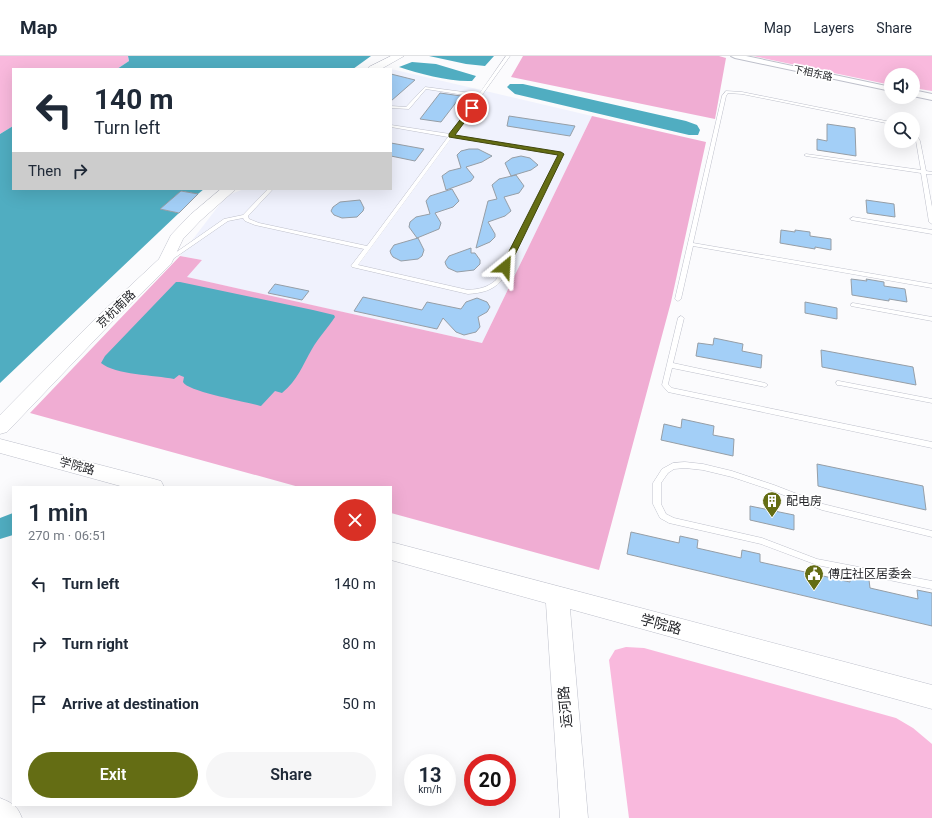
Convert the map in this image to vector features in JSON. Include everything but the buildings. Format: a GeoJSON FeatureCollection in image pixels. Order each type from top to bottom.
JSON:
{"type":"FeatureCollection","features":[{"type":"Feature","properties":{"kind":"street"},"geometry":{"type":"LineString","coordinates":[[375,68],[399,56]]}},
{"type":"Feature","properties":{"kind":"street","name":"下相东路"},"geometry":{"type":"LineString","coordinates":[[735,56],[884,88]]}},
{"type":"Feature","properties":{"kind":"street"},"geometry":{"type":"LineString","coordinates":[[920,94],[932,97]]}},
{"type":"Feature","properties":{"kind":"street","name":"京杭南路"},"geometry":{"type":"LineString","coordinates":[[0,427],[105,319],[166,261],[176,238],[195,218],[228,190]]}},
{"type":"Feature","properties":{"kind":"street","name":"学院路"},"geometry":{"type":"LineString","coordinates":[[0,446],[150,486]]}},
{"type":"Feature","properties":{"kind":"street","name":"学院路"},"geometry":{"type":"LineString","coordinates":[[392,551],[932,696]]}},
{"type":"Feature","properties":{"kind":"street","name":"运河路"},"geometry":{"type":"LineString","coordinates":[[556,596],[574,818]]}},
{"type":"Feature","properties":{"kind":"street"},"geometry":{"type":"LineString","coordinates":[[0,812],[8,818]]}},
{"type":"Feature","properties":{"kind":"lane"},"geometry":{"type":"LineString","coordinates":[[392,126],[451,136],[561,154],[498,281],[491,288],[483,291],[468,292],[354,266],[368,248],[451,136],[481,96],[508,56]]}},
{"type":"Feature","properties":{"kind":"lane"},"geometry":{"type":"LineString","coordinates":[[392,107],[407,108],[426,88],[481,96]]}},
{"type":"Feature","properties":{"kind":"lane"},"geometry":{"type":"LineString","coordinates":[[678,299],[724,96],[727,92],[742,93],[884,122]]}},
{"type":"Feature","properties":{"kind":"lane"},"geometry":{"type":"LineString","coordinates":[[919,148],[932,222]]}},
{"type":"Feature","properties":{"kind":"lane"},"geometry":{"type":"LineString","coordinates":[[806,155],[932,173]]}},
{"type":"Feature","properties":{"kind":"lane"},"geometry":{"type":"LineString","coordinates":[[925,180],[932,181]]}},
{"type":"Feature","properties":{"kind":"lane"},"geometry":{"type":"LineString","coordinates":[[926,186],[932,187]]}},
{"type":"Feature","properties":{"kind":"lane"},"geometry":{"type":"LineString","coordinates":[[166,261],[226,220],[245,216],[270,190]]}},
{"type":"Feature","properties":{"kind":"lane"},"geometry":{"type":"LineString","coordinates":[[245,216],[248,220],[257,224],[368,248]]}},
{"type":"Feature","properties":{"kind":"lane"},"geometry":{"type":"LineString","coordinates":[[853,219],[932,232]]}},
{"type":"Feature","properties":{"kind":"lane"},"geometry":{"type":"LineString","coordinates":[[690,244],[932,286]]}},
{"type":"Feature","properties":{"kind":"lane"},"geometry":{"type":"LineString","coordinates":[[853,305],[932,319]]}},
{"type":"Feature","properties":{"kind":"lane"},"geometry":{"type":"LineString","coordinates":[[681,318],[665,385],[670,390],[932,445]]}},
{"type":"Feature","properties":{"kind":"lane"},"geometry":{"type":"LineString","coordinates":[[670,365],[765,385]]}},
{"type":"Feature","properties":{"kind":"lane"},"geometry":{"type":"LineString","coordinates":[[839,383],[932,401]]}},
{"type":"Feature","properties":{"kind":"lane"},"geometry":{"type":"LineString","coordinates":[[932,534],[822,507],[771,486],[703,467],[672,466],[665,471],[658,483],[657,504],[662,516],[672,521],[762,541],[816,562],[932,585]]}},
{"type":"Feature","properties":{"kind":"shaded area"},"geometry":{"type":"Polygon","coordinates":[[[0,56],[128,56],[129,61],[118,68],[12,68],[12,127],[0,134],[0,56]]]}},
{"type":"Feature","properties":{"kind":"shaded area"},"geometry":{"type":"Polygon","coordinates":[[[523,56],[719,56],[726,58],[715,119],[511,77],[523,56]]]}},
{"type":"Feature","properties":{"kind":"shaded area"},"geometry":{"type":"Polygon","coordinates":[[[753,56],[932,56],[932,91],[920,89],[920,68],[884,68],[884,84],[753,56]]]}},
{"type":"Feature","properties":{"kind":"shaded area"},"geometry":{"type":"Polygon","coordinates":[[[392,69],[592,116],[482,343],[186,277],[202,260],[180,256],[226,196],[241,190],[392,190],[392,69]]]}},
{"type":"Feature","properties":{"kind":"shaded area"},"geometry":{"type":"Polygon","coordinates":[[[592,116],[706,142],[671,302],[599,570],[392,513],[392,486],[295,486],[30,413],[180,256],[202,260],[187,277],[482,343],[592,116]]]}},
{"type":"Feature","properties":{"kind":"shaded area"},"geometry":{"type":"Polygon","coordinates":[[[626,647],[644,648],[896,718],[913,728],[932,744],[932,818],[629,818],[609,660],[615,650],[626,647]]]}},
{"type":"Feature","properties":{"kind":"water"},"geometry":{"type":"Polygon","coordinates":[[[128,56],[371,56],[354,68],[118,68],[129,61],[128,56]]]}},
{"type":"Feature","properties":{"kind":"water"},"geometry":{"type":"Polygon","coordinates":[[[429,56],[494,56],[485,66],[466,64],[429,56]]]}},
{"type":"Feature","properties":{"kind":"water"},"geometry":{"type":"Polygon","coordinates":[[[412,62],[436,64],[476,76],[472,81],[445,79],[399,67],[412,62]]]}},
{"type":"Feature","properties":{"kind":"water"},"geometry":{"type":"Polygon","coordinates":[[[510,84],[523,84],[686,121],[697,125],[700,130],[698,135],[689,135],[515,94],[507,87],[510,84]]]}},
{"type":"Feature","properties":{"kind":"water"},"geometry":{"type":"Polygon","coordinates":[[[12,127],[12,190],[203,190],[198,194],[181,191],[161,209],[179,213],[0,383],[0,134],[12,127]]]}},
{"type":"Feature","properties":{"kind":"water"},"geometry":{"type":"Polygon","coordinates":[[[176,282],[313,310],[334,315],[335,317],[314,345],[292,383],[282,393],[275,391],[261,406],[206,393],[187,386],[183,382],[184,377],[179,375],[174,379],[136,374],[116,370],[101,363],[105,356],[176,282]]]}},
{"type":"Feature","properties":{"kind":"water"},"geometry":{"type":"Polygon","coordinates":[[[12,513],[12,535],[0,539],[0,518],[12,513]]]}},
{"type":"Feature","properties":{"kind":"place","name":"配电房"},"geometry":{"type":"Point","coordinates":[772,518]}},
{"type":"Feature","properties":{"kind":"place","name":"傅庄社区居委会"},"geometry":{"type":"Point","coordinates":[814,591]}},
{"type":"Feature","properties":{"kind":"route"},"geometry":{"type":"LineString","coordinates":[[472,108],[451,136],[561,154],[505,267]]}}]}
